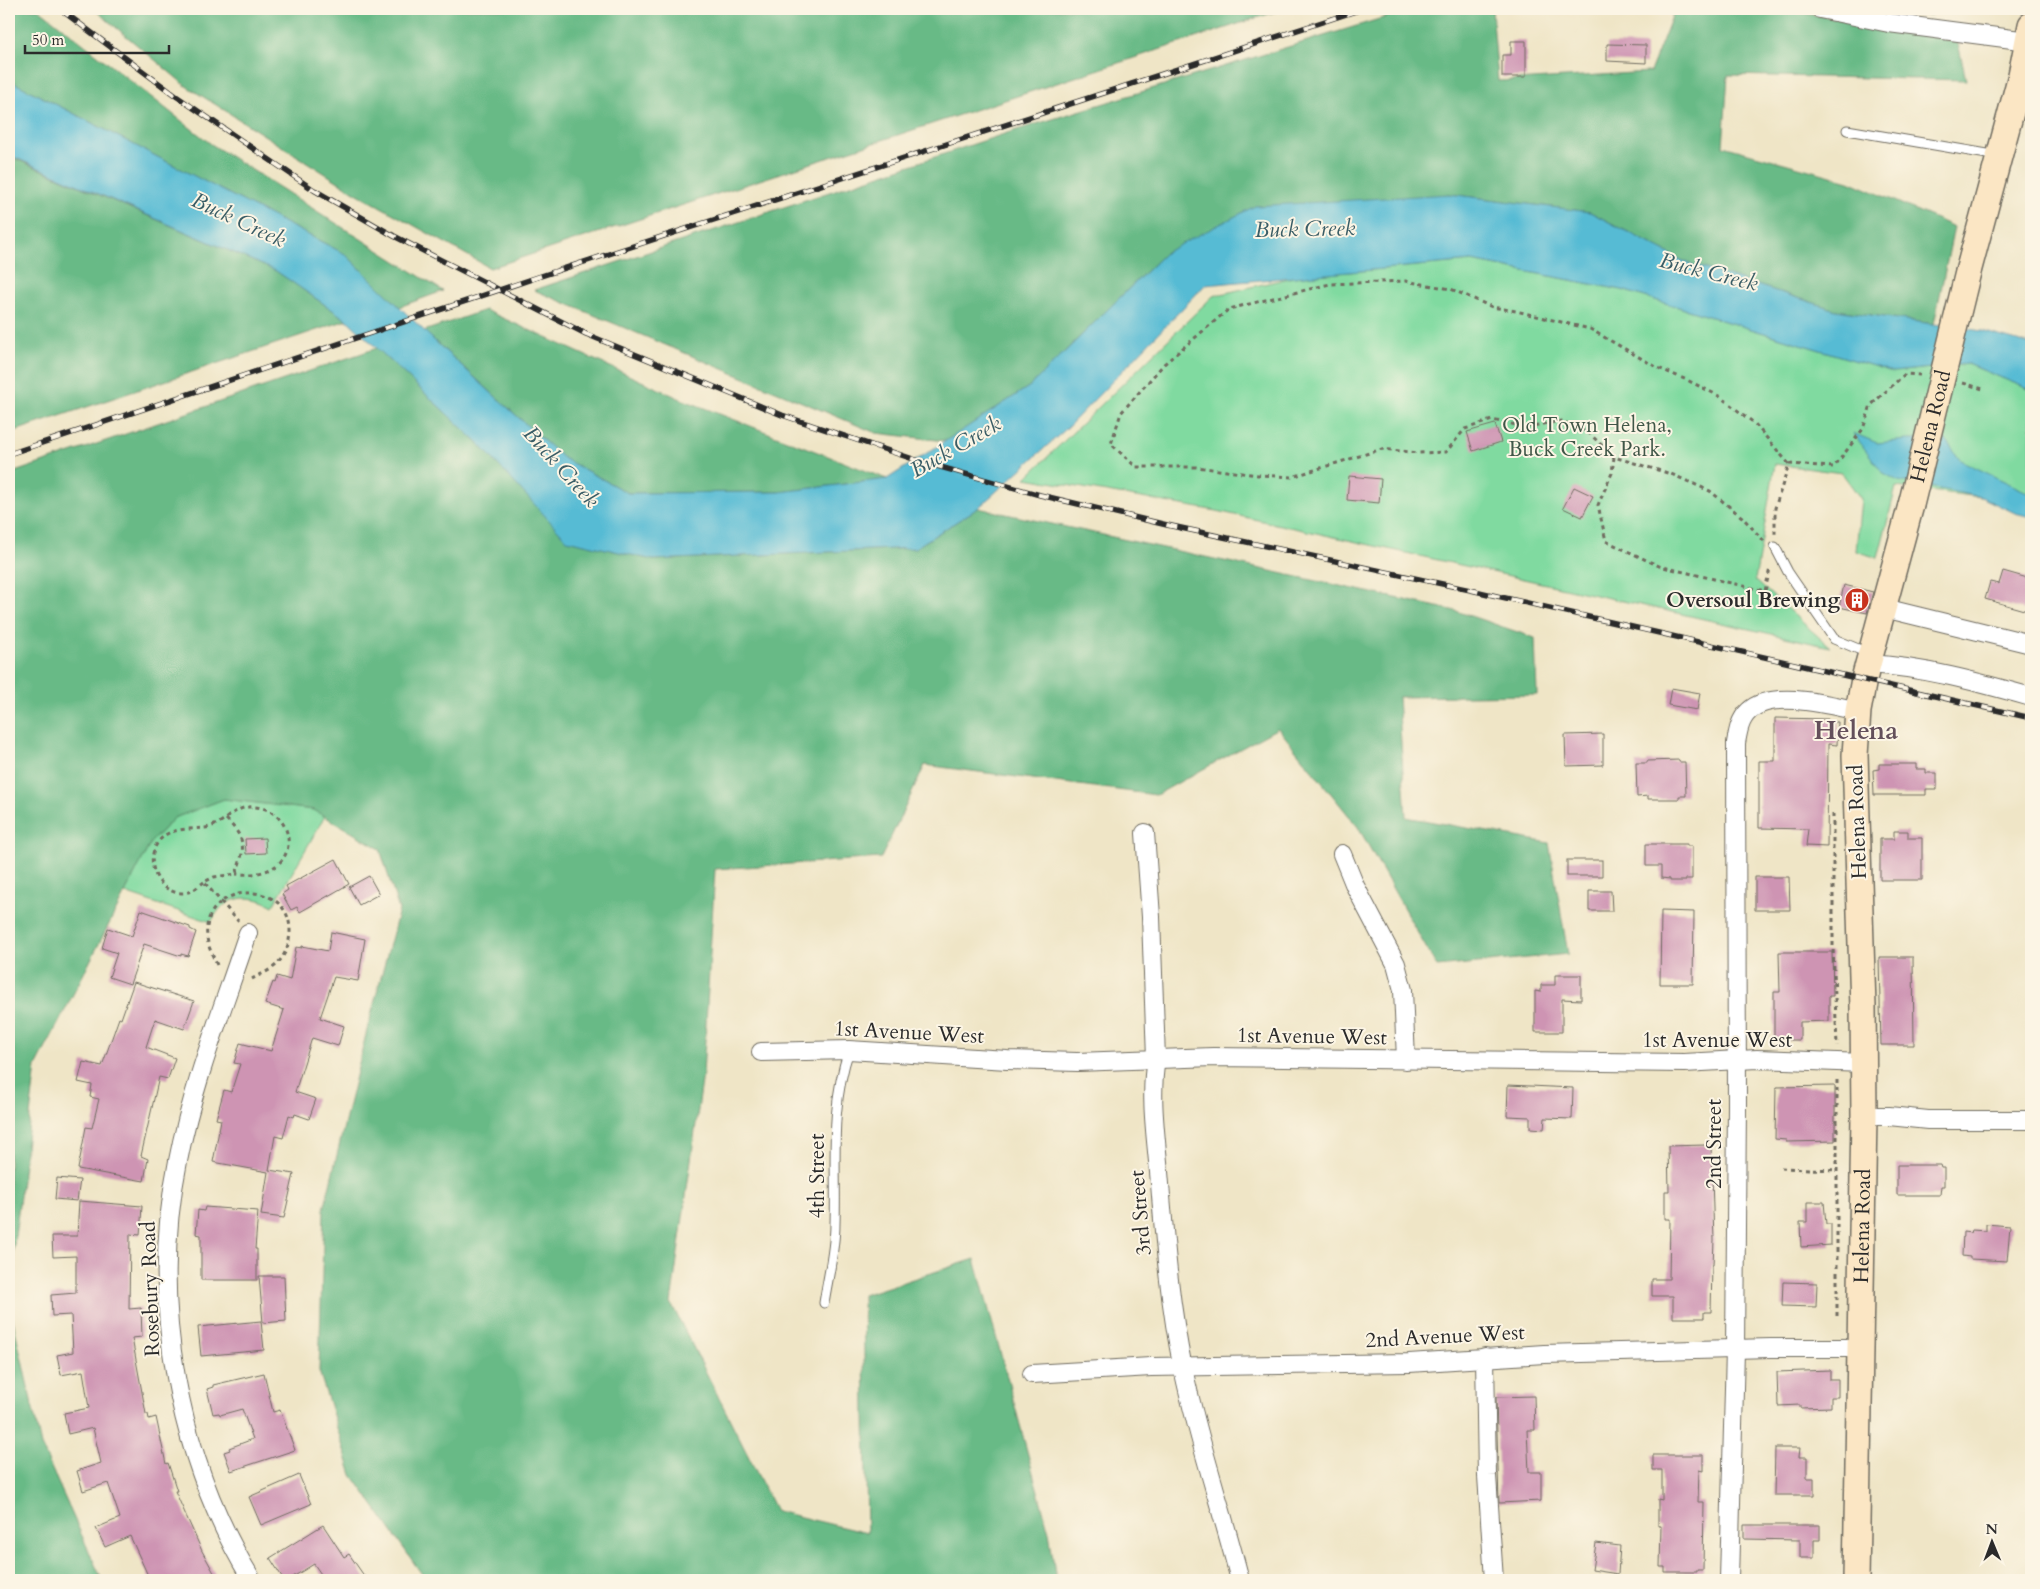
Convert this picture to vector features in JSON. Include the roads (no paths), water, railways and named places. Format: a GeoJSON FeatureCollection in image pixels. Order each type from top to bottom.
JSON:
{"type":"FeatureCollection","features":[{"type":"Feature","properties":{"kind":"main road","name":"Helena Road"},"geometry":{"type":"LineString","coordinates":[[1856,1580],[1864,1116],[1855,794],[1858,711],[1869,659],[1911,505],[1968,272],[2030,33]]}},
{"type":"Feature","properties":{"kind":"street"},"geometry":{"type":"LineString","coordinates":[[1820,9],[1889,23],[2030,33]]}},
{"type":"Feature","properties":{"kind":"street"},"geometry":{"type":"LineString","coordinates":[[1884,608],[2031,644]]}},
{"type":"Feature","properties":{"kind":"street"},"geometry":{"type":"LineString","coordinates":[[1869,659],[1944,675],[2031,697]]}},
{"type":"Feature","properties":{"kind":"street","name":"2nd Street"},"geometry":{"type":"LineString","coordinates":[[1729,1580],[1735,1350],[1736,742],[1742,720],[1748,711],[1758,704],[1786,699],[1858,711]]}},
{"type":"Feature","properties":{"kind":"street","name":"3rd Street"},"geometry":{"type":"LineString","coordinates":[[1145,833],[1151,916],[1156,1059],[1153,1077],[1169,1289],[1182,1366],[1200,1441],[1240,1580]]}},
{"type":"Feature","properties":{"kind":"street"},"geometry":{"type":"LineString","coordinates":[[1342,854],[1355,886],[1396,964],[1403,990],[1406,1060]]}},
{"type":"Feature","properties":{"kind":"street","name":"Rosebury Road"},"geometry":{"type":"LineString","coordinates":[[248,933],[188,1117],[169,1213],[168,1263],[169,1318],[173,1356],[187,1428],[203,1478],[218,1515],[252,1580]]}},
{"type":"Feature","properties":{"kind":"street","name":"1st Avenue West"},"geometry":{"type":"LineString","coordinates":[[761,1052],[849,1050],[1016,1061],[1077,1062],[1156,1059],[1656,1063],[1757,1059],[1863,1063]]}},
{"type":"Feature","properties":{"kind":"street"},"geometry":{"type":"LineString","coordinates":[[1864,1116],[1889,1116],[1928,1120],[2031,1120]]}},
{"type":"Feature","properties":{"kind":"street","name":"2nd Avenue West"},"geometry":{"type":"LineString","coordinates":[[1032,1374],[1182,1366],[1408,1363],[1485,1357],[1861,1348]]}},
{"type":"Feature","properties":{"kind":"street"},"geometry":{"type":"LineString","coordinates":[[1485,1357],[1487,1476],[1494,1580]]}},
{"type":"Feature","properties":{"kind":"lane"},"geometry":{"type":"LineString","coordinates":[[1848,130],[1999,156]]}},
{"type":"Feature","properties":{"kind":"lane"},"geometry":{"type":"LineString","coordinates":[[1776,547],[1788,572],[1834,639],[1869,659]]}},
{"type":"Feature","properties":{"kind":"lane","name":"4th Street"},"geometry":{"type":"LineString","coordinates":[[824,1303],[835,1226],[834,1126],[837,1099],[849,1050]]}},
{"type":"Feature","properties":{"kind":"water","name":"Buck Creek"},"geometry":{"type":"Polygon","coordinates":[[[9,80],[345,254],[440,346],[563,458],[628,493],[779,492],[887,479],[1030,386],[1166,252],[1255,206],[1449,194],[1590,212],[1687,263],[1836,310],[1982,331],[2031,345],[2031,390],[1968,364],[1893,372],[1622,290],[1472,261],[1205,285],[1067,428],[978,508],[915,548],[653,560],[567,540],[480,445],[347,320],[276,271],[9,155],[9,80]]]}},
{"type":"Feature","properties":{"kind":"water"},"geometry":{"type":"Polygon","coordinates":[[[1853,433],[1877,443],[1907,440],[1946,440],[1960,460],[2031,494],[2031,517],[2015,513],[1981,497],[1898,481],[1882,472],[1853,433]]]}},
{"type":"Feature","properties":{"kind":"railway"},"geometry":{"type":"LineString","coordinates":[[60,9],[176,96],[314,190],[394,236],[586,334],[782,415],[919,461],[1040,495],[1167,525],[1475,591],[2031,718]]}},
{"type":"Feature","properties":{"kind":"railway"},"geometry":{"type":"LineString","coordinates":[[9,454],[538,277],[1362,9]]}},
{"type":"Feature","properties":{"kind":"place","name":"Oversoul Brewing"},"geometry":{"type":"Point","coordinates":[1857,600]}},
{"type":"Feature","properties":{"kind":"district","name":"Helena"},"geometry":{"type":"Point","coordinates":[1856,730]}},
{"type":"Feature","properties":{"kind":"park label","name":"Old Town Helena, Buck Creek Park."},"geometry":{"type":"Point","coordinates":[1587,437]}}]}
